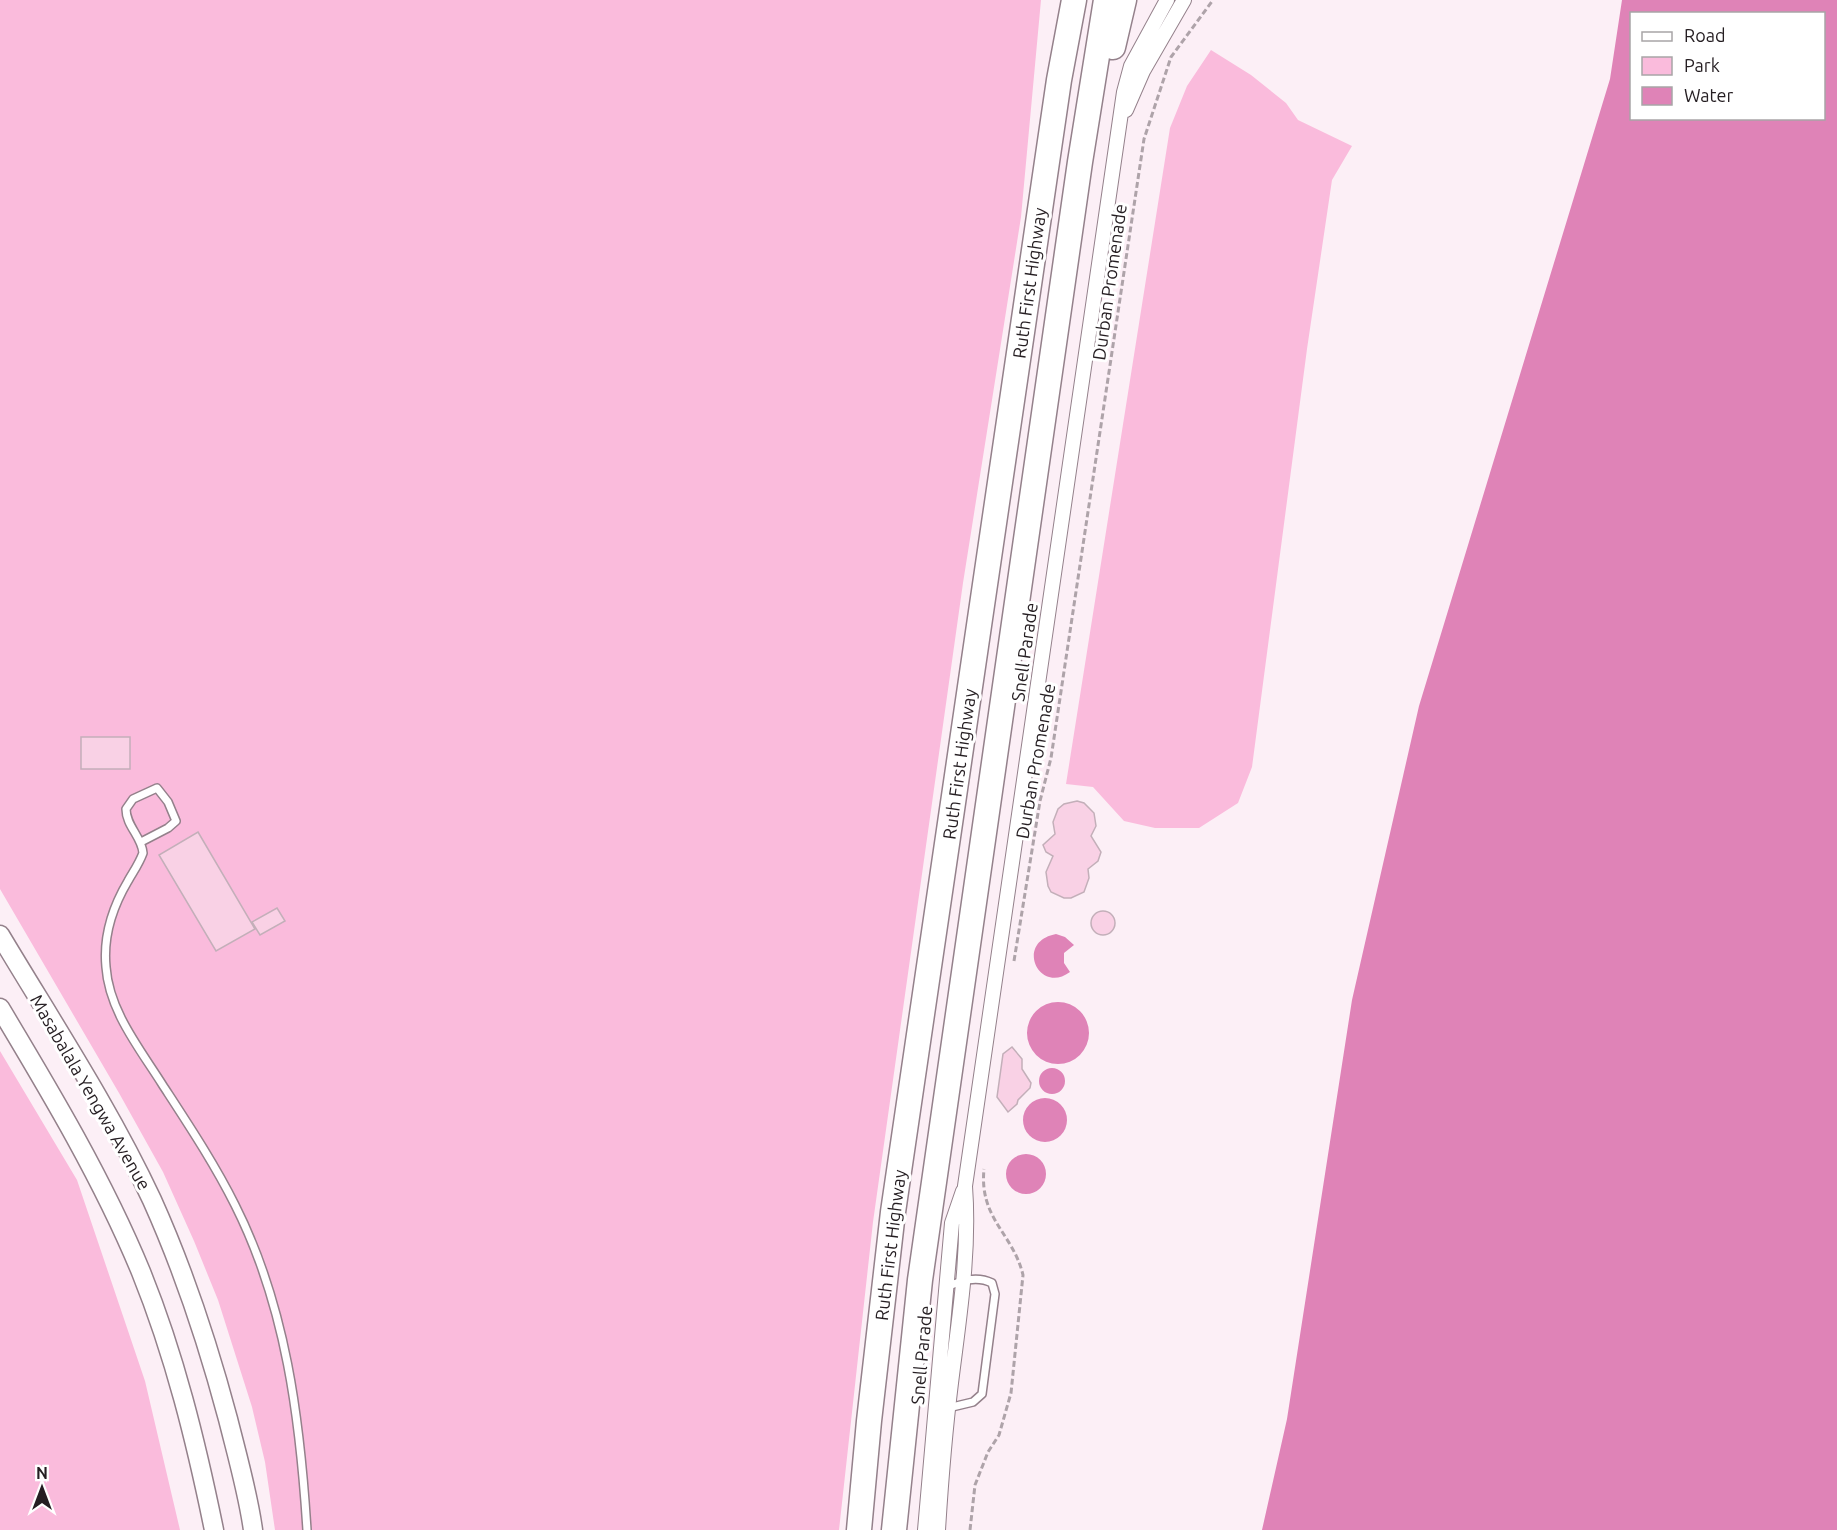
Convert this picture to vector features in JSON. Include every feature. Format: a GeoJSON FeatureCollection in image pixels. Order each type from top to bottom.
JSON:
{"type":"FeatureCollection","features":[{"type":"Feature","properties":{"kind":"highway"},"geometry":{"type":"LineString","coordinates":[[1059,80],[1057,56],[1061,0]]}},
{"type":"Feature","properties":{"kind":"highway","name":"Ruth First Highway"},"geometry":{"type":"LineString","coordinates":[[859,1530],[893,1212],[1059,80],[1074,0]]}},
{"type":"Feature","properties":{"kind":"highway","name":"Ruth First Highway"},"geometry":{"type":"LineString","coordinates":[[894,1530],[920,1280],[1080,162],[1106,0]]}},
{"type":"Feature","properties":{"kind":"highway"},"geometry":{"type":"LineString","coordinates":[[1080,162],[1096,125],[1124,0]]}},
{"type":"Feature","properties":{"kind":"main road","name":"Masabalala Yengwa Avenue"},"geometry":{"type":"LineString","coordinates":[[0,935],[105,1109],[151,1199],[181,1268],[208,1342],[239,1461],[253,1530]]}},
{"type":"Feature","properties":{"kind":"main road","name":"Masabalala Yengwa Avenue"},"geometry":{"type":"LineString","coordinates":[[0,1008],[103,1187],[141,1272],[186,1403],[214,1530]]}},
{"type":"Feature","properties":{"kind":"street","name":"Snell Parade"},"geometry":{"type":"LineString","coordinates":[[925,1530],[952,1223],[965,1186],[1120,123],[1131,66],[1167,0]]}},
{"type":"Feature","properties":{"kind":"street","name":"Snell Parade"},"geometry":{"type":"LineString","coordinates":[[1120,123],[1143,71],[1184,0]]}},
{"type":"Feature","properties":{"kind":"street","name":"Snell Parade"},"geometry":{"type":"LineString","coordinates":[[938,1530],[948,1408],[963,1281],[967,1223],[965,1186]]}},
{"type":"Feature","properties":{"kind":"lane"},"geometry":{"type":"LineString","coordinates":[[141,843],[176,821],[168,802],[156,788],[133,800],[126,810],[128,821],[141,843],[143,853],[108,924],[105,944],[109,988],[129,1032],[224,1183],[248,1233],[289,1362],[298,1420],[308,1530]]}},
{"type":"Feature","properties":{"kind":"lane"},"geometry":{"type":"LineString","coordinates":[[946,1287],[963,1281],[987,1281],[994,1288],[984,1388],[973,1402],[948,1408]]}},
{"type":"Feature","properties":{"kind":"path","name":"Durban Promenade"},"geometry":{"type":"LineString","coordinates":[[1012,971],[1040,801],[1053,746],[1144,139],[1171,57],[1213,0]]}},
{"type":"Feature","properties":{"kind":"path"},"geometry":{"type":"LineString","coordinates":[[970,1530],[975,1485],[999,1435],[1011,1393],[1023,1275],[1019,1261],[989,1212],[983,1183],[984,1165]]}},
{"type":"Feature","properties":{"kind":"green space"},"geometry":{"type":"Polygon","coordinates":[[[0,0],[1041,0],[1021,217],[963,583],[873,1222],[839,1530],[275,1530],[265,1462],[252,1407],[218,1300],[194,1241],[163,1172],[0,889],[0,0]]]}},
{"type":"Feature","properties":{"kind":"green space"},"geometry":{"type":"Polygon","coordinates":[[[1211,50],[1251,75],[1286,103],[1298,120],[1352,146],[1332,180],[1307,349],[1252,767],[1238,803],[1199,828],[1155,828],[1124,821],[1093,787],[1066,784],[1170,128],[1187,86],[1211,50]]]}},
{"type":"Feature","properties":{"kind":"green space"},"geometry":{"type":"Polygon","coordinates":[[[0,1051],[77,1180],[145,1381],[180,1530],[0,1530],[0,1051]]]}},
{"type":"Feature","properties":{"kind":"water"},"geometry":{"type":"Polygon","coordinates":[[[1622,0],[1837,0],[1837,1530],[1262,1530],[1287,1419],[1352,1000],[1419,706],[1610,79],[1622,0]]]}},
{"type":"Feature","properties":{"kind":"water"},"geometry":{"type":"Polygon","coordinates":[[[1056,934],[1065,937],[1074,945],[1064,953],[1064,963],[1070,972],[1059,977],[1049,977],[1036,965],[1034,956],[1036,947],[1043,939],[1056,934]]]}},
{"type":"Feature","properties":{"kind":"water"},"geometry":{"type":"Polygon","coordinates":[[[1058,1002],[1070,1004],[1080,1011],[1087,1021],[1089,1033],[1087,1045],[1080,1055],[1070,1062],[1058,1064],[1046,1062],[1036,1055],[1029,1045],[1027,1033],[1029,1021],[1036,1011],[1046,1004],[1058,1002]]]}},
{"type":"Feature","properties":{"kind":"water"},"geometry":{"type":"Polygon","coordinates":[[[1052,1068],[1061,1072],[1065,1081],[1061,1090],[1052,1094],[1043,1090],[1039,1081],[1043,1072],[1052,1068]]]}},
{"type":"Feature","properties":{"kind":"water"},"geometry":{"type":"Polygon","coordinates":[[[1045,1098],[1054,1099],[1061,1104],[1066,1111],[1066,1129],[1061,1136],[1054,1141],[1045,1142],[1036,1141],[1029,1136],[1024,1129],[1023,1120],[1024,1111],[1029,1104],[1036,1099],[1045,1098]]]}},
{"type":"Feature","properties":{"kind":"water"},"geometry":{"type":"Polygon","coordinates":[[[1026,1154],[1034,1155],[1040,1160],[1045,1166],[1045,1182],[1040,1188],[1034,1193],[1026,1194],[1018,1193],[1012,1188],[1007,1182],[1006,1174],[1007,1166],[1012,1160],[1018,1155],[1026,1154]]]}},
{"type":"Feature","properties":{"kind":"building"},"geometry":{"type":"Polygon","coordinates":[[[81,737],[130,737],[130,769],[81,769],[81,737]]]}},
{"type":"Feature","properties":{"kind":"building"},"geometry":{"type":"Polygon","coordinates":[[[1077,801],[1084,803],[1094,813],[1096,826],[1091,836],[1101,852],[1098,861],[1088,869],[1089,878],[1084,892],[1071,898],[1064,898],[1051,892],[1048,886],[1046,872],[1053,856],[1046,852],[1043,845],[1055,834],[1053,822],[1058,809],[1064,804],[1077,801]]]}},
{"type":"Feature","properties":{"kind":"building"},"geometry":{"type":"Polygon","coordinates":[[[198,832],[255,929],[216,951],[159,855],[198,832]]]}},
{"type":"Feature","properties":{"kind":"building"},"geometry":{"type":"Polygon","coordinates":[[[277,908],[285,921],[260,935],[252,922],[277,908]]]}},
{"type":"Feature","properties":{"kind":"building"},"geometry":{"type":"Polygon","coordinates":[[[1103,911],[1112,914],[1115,923],[1112,932],[1103,935],[1094,932],[1091,923],[1094,914],[1103,911]]]}},
{"type":"Feature","properties":{"kind":"building"},"geometry":{"type":"Polygon","coordinates":[[[1012,1047],[1022,1059],[1022,1069],[1031,1083],[1030,1088],[1008,1112],[997,1097],[1003,1054],[1012,1047]]]}}]}
